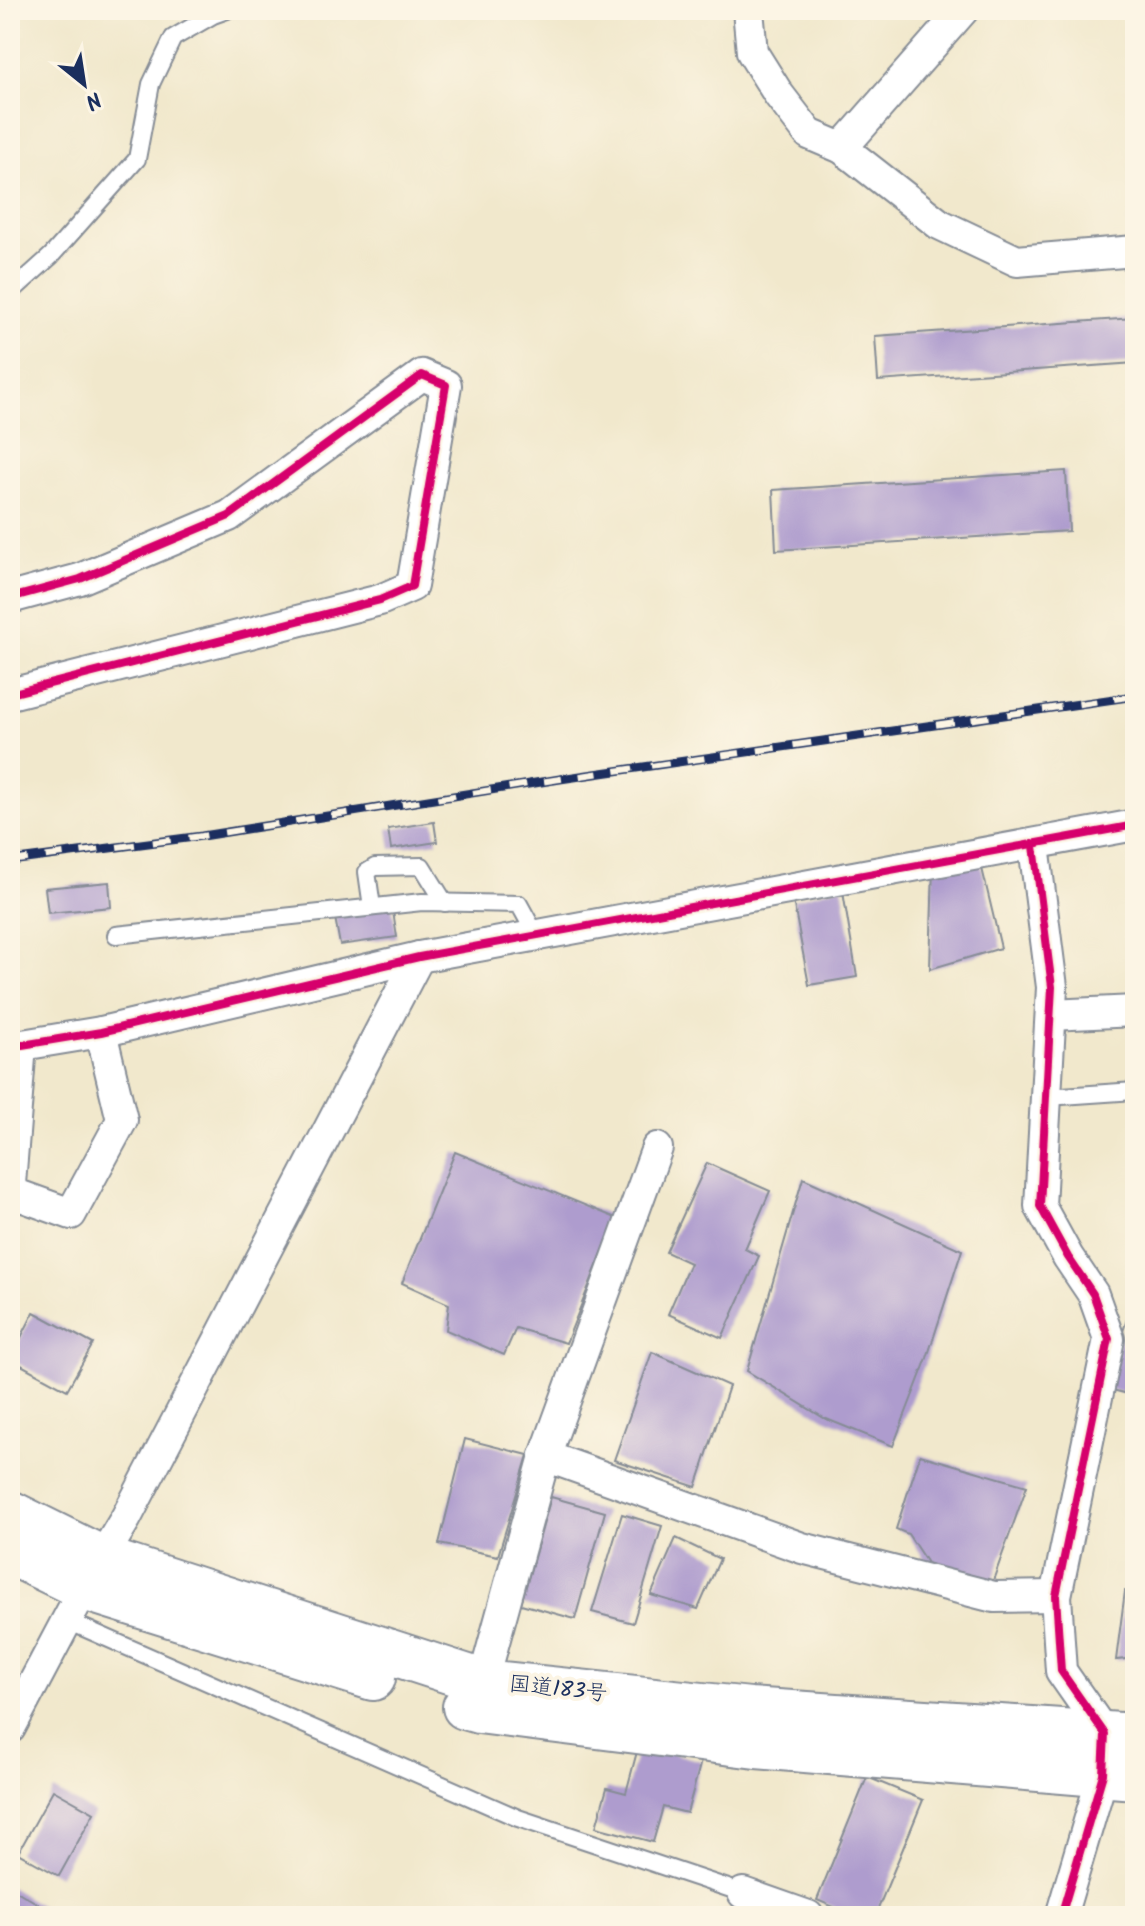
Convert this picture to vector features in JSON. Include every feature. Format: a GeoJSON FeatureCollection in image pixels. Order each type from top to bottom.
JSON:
{"type":"FeatureCollection","features":[{"type":"Feature","properties":{"kind":"highway","name":"国道183号"},"geometry":{"type":"LineString","coordinates":[[10,1513],[85,1589],[483,1682],[750,1710],[1120,1755]]}},
{"type":"Feature","properties":{"kind":"highway","name":"国道183号"},"geometry":{"type":"LineString","coordinates":[[10,1552],[85,1589],[479,1711],[756,1746],[1120,1755]]}},
{"type":"Feature","properties":{"kind":"street"},"geometry":{"type":"LineString","coordinates":[[748,10],[752,52],[809,134],[842,148],[939,224],[1017,261],[1135,251]]}},
{"type":"Feature","properties":{"kind":"street"},"geometry":{"type":"LineString","coordinates":[[842,148],[963,10]]}},
{"type":"Feature","properties":{"kind":"street"},"geometry":{"type":"LineString","coordinates":[[10,598],[80,579],[229,516],[422,375],[446,385],[412,586],[380,600],[10,694]]}},
{"type":"Feature","properties":{"kind":"street"},"geometry":{"type":"LineString","coordinates":[[10,1184],[16,1046],[101,1032],[419,957],[1135,825]]}},
{"type":"Feature","properties":{"kind":"street"},"geometry":{"type":"LineString","coordinates":[[1034,846],[1052,987],[1040,1206],[1093,1294],[1109,1339],[1056,1596],[1061,1671],[1120,1755],[1061,1916]]}},
{"type":"Feature","properties":{"kind":"street"},"geometry":{"type":"LineString","coordinates":[[10,1728],[419,957]]}},
{"type":"Feature","properties":{"kind":"street"},"geometry":{"type":"LineString","coordinates":[[1051,1015],[1135,1011]]}},
{"type":"Feature","properties":{"kind":"street"},"geometry":{"type":"LineString","coordinates":[[10,1192],[71,1214],[122,1120],[101,1032]]}},
{"type":"Feature","properties":{"kind":"street"},"geometry":{"type":"LineString","coordinates":[[483,1682],[545,1456],[657,1148]]}},
{"type":"Feature","properties":{"kind":"street"},"geometry":{"type":"LineString","coordinates":[[545,1456],[802,1548],[994,1597],[1056,1596]]}},
{"type":"Feature","properties":{"kind":"street"},"geometry":{"type":"LineString","coordinates":[[743,1893],[808,1916]]}},
{"type":"Feature","properties":{"kind":"lane"},"geometry":{"type":"LineString","coordinates":[[10,293],[51,256],[137,159],[151,84],[173,38],[227,10]]}},
{"type":"Feature","properties":{"kind":"lane"},"geometry":{"type":"LineString","coordinates":[[372,907],[367,872],[375,867],[422,866],[445,903]]}},
{"type":"Feature","properties":{"kind":"lane"},"geometry":{"type":"LineString","coordinates":[[116,935],[422,902],[519,904],[536,935]]}},
{"type":"Feature","properties":{"kind":"lane"},"geometry":{"type":"LineString","coordinates":[[1047,1097],[1135,1091]]}},
{"type":"Feature","properties":{"kind":"lane"},"geometry":{"type":"LineString","coordinates":[[85,1589],[518,1818],[743,1893]]}},
{"type":"Feature","properties":{"kind":"building"},"geometry":{"type":"Polygon","coordinates":[[[1134,318],[1135,363],[878,381],[875,336],[1134,318]]]}},
{"type":"Feature","properties":{"kind":"building"},"geometry":{"type":"Polygon","coordinates":[[[1066,471],[1069,531],[776,550],[773,490],[1066,471]]]}},
{"type":"Feature","properties":{"kind":"building"},"geometry":{"type":"Polygon","coordinates":[[[434,822],[437,842],[391,849],[388,829],[434,822]]]}},
{"type":"Feature","properties":{"kind":"building"},"geometry":{"type":"Polygon","coordinates":[[[980,860],[1001,948],[930,969],[933,867],[980,860]]]}},
{"type":"Feature","properties":{"kind":"building"},"geometry":{"type":"Polygon","coordinates":[[[109,882],[111,907],[48,913],[45,888],[109,882]]]}},
{"type":"Feature","properties":{"kind":"building"},"geometry":{"type":"Polygon","coordinates":[[[842,886],[857,977],[809,985],[793,900],[842,886]]]}},
{"type":"Feature","properties":{"kind":"building"},"geometry":{"type":"Polygon","coordinates":[[[392,905],[397,937],[340,945],[334,912],[392,905]]]}},
{"type":"Feature","properties":{"kind":"building"},"geometry":{"type":"Polygon","coordinates":[[[455,1152],[616,1218],[566,1343],[516,1328],[504,1355],[446,1330],[449,1304],[402,1283],[455,1152]]]}},
{"type":"Feature","properties":{"kind":"building"},"geometry":{"type":"Polygon","coordinates":[[[707,1163],[770,1191],[745,1249],[759,1256],[722,1338],[668,1314],[690,1263],[666,1252],[707,1163]]]}},
{"type":"Feature","properties":{"kind":"building"},"geometry":{"type":"Polygon","coordinates":[[[803,1178],[962,1250],[927,1358],[893,1446],[824,1418],[747,1371],[803,1178]]]}},
{"type":"Feature","properties":{"kind":"building"},"geometry":{"type":"Polygon","coordinates":[[[1135,1294],[1135,1396],[1105,1388],[1135,1294]]]}},
{"type":"Feature","properties":{"kind":"building"},"geometry":{"type":"Polygon","coordinates":[[[34,1312],[93,1344],[67,1390],[10,1359],[34,1312]]]}},
{"type":"Feature","properties":{"kind":"building"},"geometry":{"type":"Polygon","coordinates":[[[652,1352],[729,1386],[696,1487],[614,1460],[652,1352]]]}},
{"type":"Feature","properties":{"kind":"building"},"geometry":{"type":"Polygon","coordinates":[[[465,1439],[528,1455],[498,1556],[439,1544],[465,1439]]]}},
{"type":"Feature","properties":{"kind":"building"},"geometry":{"type":"Polygon","coordinates":[[[920,1455],[1027,1486],[991,1586],[927,1563],[908,1534],[896,1529],[920,1455]]]}},
{"type":"Feature","properties":{"kind":"building"},"geometry":{"type":"Polygon","coordinates":[[[551,1497],[605,1512],[575,1619],[521,1604],[551,1497]]]}},
{"type":"Feature","properties":{"kind":"building"},"geometry":{"type":"Polygon","coordinates":[[[622,1514],[662,1526],[633,1623],[592,1612],[622,1514]]]}},
{"type":"Feature","properties":{"kind":"building"},"geometry":{"type":"Polygon","coordinates":[[[676,1538],[720,1559],[698,1609],[651,1595],[676,1538]]]}},
{"type":"Feature","properties":{"kind":"building"},"geometry":{"type":"Polygon","coordinates":[[[1125,1591],[1135,1592],[1135,1658],[1116,1660],[1125,1591]]]}},
{"type":"Feature","properties":{"kind":"building"},"geometry":{"type":"Polygon","coordinates":[[[639,1744],[701,1761],[687,1813],[663,1807],[653,1842],[596,1827],[607,1788],[626,1793],[639,1744]]]}},
{"type":"Feature","properties":{"kind":"building"},"geometry":{"type":"Polygon","coordinates":[[[867,1777],[923,1800],[875,1916],[855,1916],[817,1900],[867,1777]]]}},
{"type":"Feature","properties":{"kind":"building"},"geometry":{"type":"Polygon","coordinates":[[[53,1790],[94,1813],[59,1876],[18,1853],[53,1790]]]}},
{"type":"Feature","properties":{"kind":"building"},"geometry":{"type":"Polygon","coordinates":[[[10,1887],[58,1916],[10,1916],[10,1887]]]}},
{"type":"Feature","properties":{"kind":"railway"},"geometry":{"type":"LineString","coordinates":[[10,861],[202,836],[560,779],[1135,696]]}},
{"type":"Feature","properties":{"kind":"cycle path"},"geometry":{"type":"LineString","coordinates":[[10,598],[80,579],[229,516],[422,375],[446,385],[412,586],[380,600],[10,694]]}},
{"type":"Feature","properties":{"kind":"cycle path"},"geometry":{"type":"LineString","coordinates":[[10,1047],[101,1032],[419,957],[1135,825]]}},
{"type":"Feature","properties":{"kind":"cycle path"},"geometry":{"type":"LineString","coordinates":[[1034,846],[1052,987],[1040,1206],[1093,1294],[1109,1339],[1056,1596],[1061,1671],[1105,1734],[1103,1774],[1061,1916]]}}]}
